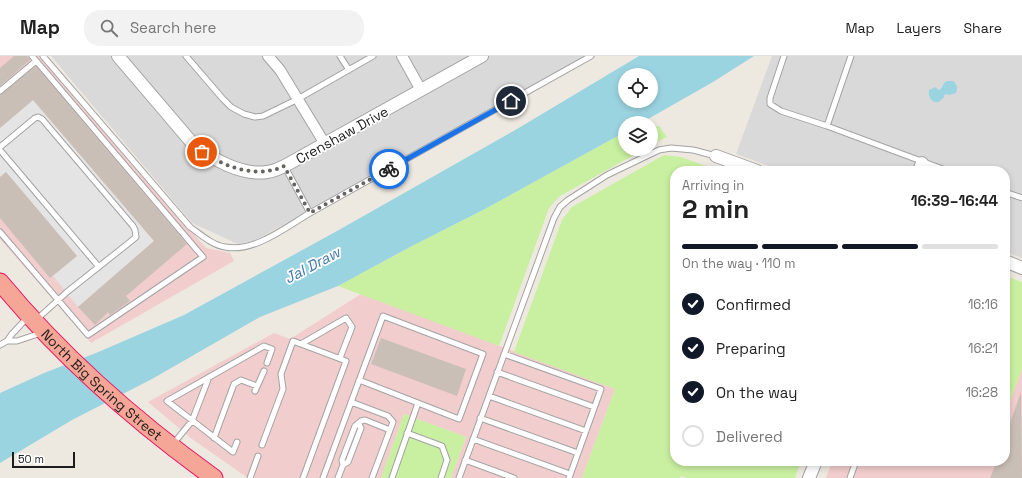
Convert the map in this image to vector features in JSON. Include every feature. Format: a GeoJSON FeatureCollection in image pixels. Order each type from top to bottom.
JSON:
{"type":"FeatureCollection","features":[{"type":"Feature","properties":{"kind":"highway","name":"North Big Spring Street"},"geometry":{"type":"LineString","coordinates":[[0,282],[93,381],[171,446],[214,478]]}},
{"type":"Feature","properties":{"kind":"street","name":"Crenshaw Drive"},"geometry":{"type":"LineString","coordinates":[[118,56],[193,144],[212,158],[254,172],[266,172],[276,170],[284,166],[482,56]]}},
{"type":"Feature","properties":{"kind":"street"},"geometry":{"type":"LineString","coordinates":[[268,56],[280,70],[325,144]]}},
{"type":"Feature","properties":{"kind":"street"},"geometry":{"type":"LineString","coordinates":[[402,56],[421,90]]}},
{"type":"Feature","properties":{"kind":"street"},"geometry":{"type":"LineString","coordinates":[[716,156],[743,166]]}},
{"type":"Feature","properties":{"kind":"street"},"geometry":{"type":"LineString","coordinates":[[1010,264],[1022,268]]}},
{"type":"Feature","properties":{"kind":"street"},"geometry":{"type":"LineString","coordinates":[[810,478],[814,466]]}},
{"type":"Feature","properties":{"kind":"lane"},"geometry":{"type":"LineString","coordinates":[[43,56],[190,227],[215,244],[226,248],[248,247],[259,243],[591,56]]}},
{"type":"Feature","properties":{"kind":"lane"},"geometry":{"type":"LineString","coordinates":[[186,56],[231,107],[244,114],[255,117],[263,116],[298,99],[372,56]]}},
{"type":"Feature","properties":{"kind":"lane"},"geometry":{"type":"LineString","coordinates":[[340,56],[349,70]]}},
{"type":"Feature","properties":{"kind":"lane"},"geometry":{"type":"LineString","coordinates":[[784,56],[770,98],[770,104],[780,111],[827,126],[901,153],[919,166]]}},
{"type":"Feature","properties":{"kind":"lane"},"geometry":{"type":"LineString","coordinates":[[827,126],[851,56]]}},
{"type":"Feature","properties":{"kind":"lane"},"geometry":{"type":"LineString","coordinates":[[0,91],[34,58],[203,257],[88,335],[0,232]]}},
{"type":"Feature","properties":{"kind":"lane"},"geometry":{"type":"LineString","coordinates":[[7,341],[17,341],[37,323],[58,300],[99,267],[136,237],[133,226],[42,118],[35,118],[0,148],[99,267]]}},
{"type":"Feature","properties":{"kind":"lane"},"geometry":{"type":"LineString","coordinates":[[459,478],[554,218],[560,207],[608,175],[659,150],[671,148],[693,150],[716,156]]}},
{"type":"Feature","properties":{"kind":"lane"},"geometry":{"type":"LineString","coordinates":[[284,166],[310,213]]}},
{"type":"Feature","properties":{"kind":"lane"},"geometry":{"type":"LineString","coordinates":[[1010,194],[1022,198]]}},
{"type":"Feature","properties":{"kind":"lane"},"geometry":{"type":"LineString","coordinates":[[323,478],[382,316],[482,354],[460,419],[359,380]]}},
{"type":"Feature","properties":{"kind":"lane"},"geometry":{"type":"LineString","coordinates":[[301,344],[346,318],[352,327],[340,358]]}},
{"type":"Feature","properties":{"kind":"lane"},"geometry":{"type":"LineString","coordinates":[[0,345],[7,341],[12,334],[37,323]]}},
{"type":"Feature","properties":{"kind":"lane"},"geometry":{"type":"LineString","coordinates":[[262,445],[283,389],[281,374],[293,341],[346,360],[304,478]]}},
{"type":"Feature","properties":{"kind":"lane"},"geometry":{"type":"LineString","coordinates":[[237,442],[233,452],[167,401],[264,346],[272,349],[267,363]]}},
{"type":"Feature","properties":{"kind":"lane"},"geometry":{"type":"LineString","coordinates":[[473,439],[570,476],[601,389],[504,354]]}},
{"type":"Feature","properties":{"kind":"lane"},"geometry":{"type":"LineString","coordinates":[[214,438],[234,384],[241,380],[256,389],[264,371]]}},
{"type":"Feature","properties":{"kind":"lane"},"geometry":{"type":"LineString","coordinates":[[497,372],[594,407]]}},
{"type":"Feature","properties":{"kind":"lane"},"geometry":{"type":"LineString","coordinates":[[171,446],[192,421],[209,377]]}},
{"type":"Feature","properties":{"kind":"lane"},"geometry":{"type":"LineString","coordinates":[[489,396],[586,431]]}},
{"type":"Feature","properties":{"kind":"lane"},"geometry":{"type":"LineString","coordinates":[[351,402],[388,416],[393,422],[372,478]]}},
{"type":"Feature","properties":{"kind":"lane"},"geometry":{"type":"LineString","coordinates":[[392,478],[418,403]]}},
{"type":"Feature","properties":{"kind":"lane"},"geometry":{"type":"LineString","coordinates":[[480,418],[578,453]]}},
{"type":"Feature","properties":{"kind":"lane"},"geometry":{"type":"LineString","coordinates":[[338,478],[343,465],[342,460],[355,426],[361,421],[366,420],[390,430]]}},
{"type":"Feature","properties":{"kind":"lane"},"geometry":{"type":"LineString","coordinates":[[407,433],[442,446],[447,460],[441,478]]}},
{"type":"Feature","properties":{"kind":"lane"},"geometry":{"type":"LineString","coordinates":[[250,478],[258,456]]}},
{"type":"Feature","properties":{"kind":"lane"},"geometry":{"type":"LineString","coordinates":[[465,460],[514,478]]}},
{"type":"Feature","properties":{"kind":"lane"},"geometry":{"type":"LineString","coordinates":[[850,478],[854,466]]}},
{"type":"Feature","properties":{"kind":"shaded area"},"geometry":{"type":"Polygon","coordinates":[[[0,56],[43,56],[206,248],[230,253],[234,261],[91,343],[0,239],[0,56]]]}},
{"type":"Feature","properties":{"kind":"shaded area"},"geometry":{"type":"Polygon","coordinates":[[[51,56],[586,56],[254,241],[238,244],[192,223],[51,56]]]}},
{"type":"Feature","properties":{"kind":"shaded area"},"geometry":{"type":"Polygon","coordinates":[[[772,56],[1022,56],[1022,258],[1010,254],[1010,166],[769,166],[736,154],[772,56]]]}},
{"type":"Feature","properties":{"kind":"shaded area"},"geometry":{"type":"Polygon","coordinates":[[[33,100],[154,241],[78,307],[53,276],[77,256],[6,172],[0,177],[0,128],[33,100]]]}},
{"type":"Feature","properties":{"kind":"shaded area"},"geometry":{"type":"Polygon","coordinates":[[[361,294],[615,389],[582,478],[451,478],[466,437],[404,414],[381,478],[248,478],[192,439],[148,402],[274,333],[290,339],[361,294]]]}},
{"type":"Feature","properties":{"kind":"shaded area"},"geometry":{"type":"Polygon","coordinates":[[[1022,369],[1022,478],[826,478],[830,466],[1010,466],[1010,401],[1022,369]]]}},
{"type":"Feature","properties":{"kind":"green space"},"geometry":{"type":"Polygon","coordinates":[[[658,126],[667,137],[658,142],[658,126]]]}},
{"type":"Feature","properties":{"kind":"green space"},"geometry":{"type":"Polygon","coordinates":[[[618,136],[618,156],[632,156],[560,196],[549,208],[499,346],[338,286],[410,247],[483,210],[618,136]]]}},
{"type":"Feature","properties":{"kind":"green space"},"geometry":{"type":"Polygon","coordinates":[[[664,155],[681,157],[706,166],[670,166],[670,466],[799,466],[795,478],[687,478],[681,476],[680,478],[582,478],[615,389],[514,352],[562,220],[572,207],[664,155]]]}},
{"type":"Feature","properties":{"kind":"green space"},"geometry":{"type":"Polygon","coordinates":[[[1010,278],[1022,282],[1022,369],[1010,401],[1010,278]]]}},
{"type":"Feature","properties":{"kind":"green space"},"geometry":{"type":"Polygon","coordinates":[[[404,414],[466,437],[451,478],[381,478],[404,414]]]}},
{"type":"Feature","properties":{"kind":"water","name":"Jal Draw"},"geometry":{"type":"Polygon","coordinates":[[[639,56],[754,56],[713,82],[653,116],[618,116],[618,136],[483,210],[338,286],[260,317],[152,379],[72,420],[0,463],[0,393],[44,373],[96,353],[184,315],[337,231],[517,129],[618,69],[618,108],[658,108],[658,68],[619,68],[639,56]]]}},
{"type":"Feature","properties":{"kind":"water"},"geometry":{"type":"Polygon","coordinates":[[[947,81],[953,81],[955,83],[957,88],[956,93],[950,95],[945,94],[940,101],[937,102],[932,101],[929,96],[929,90],[936,87],[938,90],[941,89],[947,81]]]}},
{"type":"Feature","properties":{"kind":"building"},"geometry":{"type":"Polygon","coordinates":[[[14,56],[27,56],[30,60],[0,86],[0,68],[14,56]]]}},
{"type":"Feature","properties":{"kind":"building"},"geometry":{"type":"Polygon","coordinates":[[[36,66],[187,244],[126,296],[130,301],[110,315],[108,312],[95,325],[78,307],[154,241],[33,100],[0,128],[0,95],[36,66]]]}},
{"type":"Feature","properties":{"kind":"building"},"geometry":{"type":"Polygon","coordinates":[[[6,172],[77,256],[50,278],[0,218],[0,177],[6,172]]]}},
{"type":"Feature","properties":{"kind":"building"},"geometry":{"type":"Polygon","coordinates":[[[381,338],[466,369],[457,396],[371,364],[381,338]]]}},
{"type":"Feature","properties":{"kind":"building"},"geometry":{"type":"Polygon","coordinates":[[[1021,392],[1022,478],[990,478],[995,466],[1010,466],[1010,423],[1021,392]]]}},
{"type":"Feature","properties":{"kind":"way so far"},"geometry":{"type":"LineString","coordinates":[[202,152],[217,161],[248,171],[266,172],[276,170],[284,166],[310,213],[389,169]]}},
{"type":"Feature","properties":{"kind":"route"},"geometry":{"type":"LineString","coordinates":[[389,169],[511,101]]}}]}
